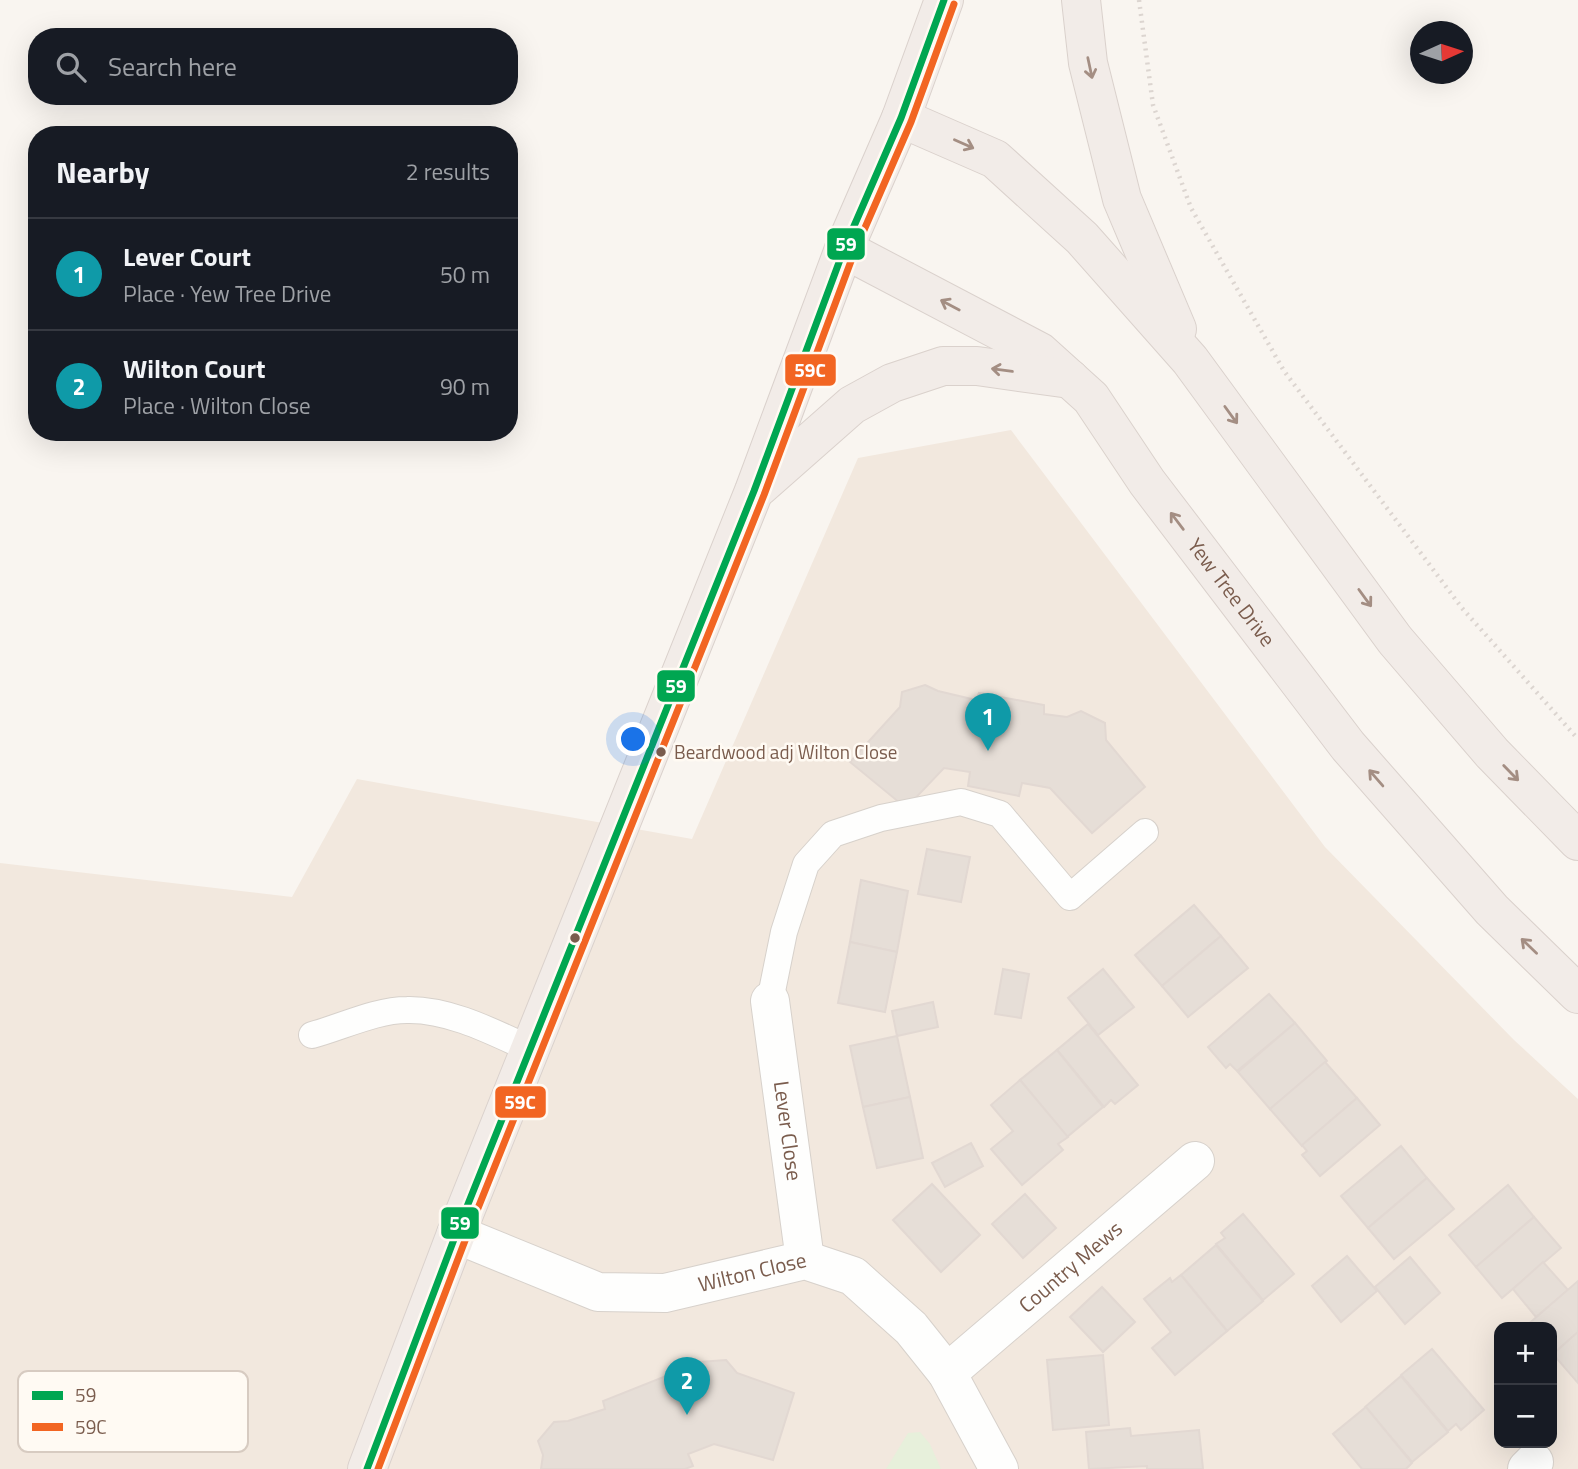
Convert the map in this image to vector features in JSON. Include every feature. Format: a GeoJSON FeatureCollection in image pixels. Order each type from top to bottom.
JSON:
{"type":"FeatureCollection","features":[{"type":"Feature","properties":{"kind":"highway"},"geometry":{"type":"LineString","coordinates":[[367,1469],[456,1234],[754,491],[844,249],[901,118],[944,0]]}},
{"type":"Feature","properties":{"kind":"highway"},"geometry":{"type":"LineString","coordinates":[[1081,0],[1088,63],[1122,198],[1190,360]]}},
{"type":"Feature","properties":{"kind":"highway"},"geometry":{"type":"LineString","coordinates":[[901,118],[995,159],[1082,238],[1190,360],[1395,640],[1492,754],[1578,841]]}},
{"type":"Feature","properties":{"kind":"highway","name":"Yew Tree Drive"},"geometry":{"type":"LineString","coordinates":[[844,249],[1040,352],[1091,398],[1147,482],[1348,746],[1492,910],[1578,994]]}},
{"type":"Feature","properties":{"kind":"highway"},"geometry":{"type":"LineString","coordinates":[[754,491],[852,405],[892,383],[943,366],[977,366],[1070,379]]}},
{"type":"Feature","properties":{"kind":"street","name":"Lever Close"},"geometry":{"type":"LineString","coordinates":[[770,1002],[805,1260]]}},
{"type":"Feature","properties":{"kind":"street","name":"Country Mews"},"geometry":{"type":"LineString","coordinates":[[947,1373],[1195,1161]]}},
{"type":"Feature","properties":{"kind":"street","name":"Wilton Close"},"geometry":{"type":"LineString","coordinates":[[456,1234],[598,1292],[665,1293],[805,1260],[853,1276],[911,1328],[947,1373],[999,1469]]}},
{"type":"Feature","properties":{"kind":"lane"},"geometry":{"type":"LineString","coordinates":[[770,1002],[784,932],[806,864],[834,834],[881,818],[961,802],[1000,814],[1070,897],[1145,832]]}},
{"type":"Feature","properties":{"kind":"lane"},"geometry":{"type":"LineString","coordinates":[[312,1035],[387,1012],[424,1010],[485,1028],[530,1049]]}},
{"type":"Feature","properties":{"kind":"path"},"geometry":{"type":"LineString","coordinates":[[1139,0],[1153,105],[1191,208],[1284,371],[1462,608],[1578,739]]}},
{"type":"Feature","properties":{"kind":"shaded area"},"geometry":{"type":"Polygon","coordinates":[[[1011,430],[1325,847],[1514,1040],[1578,1099],[1578,1469],[0,1469],[0,863],[292,897],[357,779],[692,839],[858,458],[1011,430]]]}},
{"type":"Feature","properties":{"kind":"green space"},"geometry":{"type":"Polygon","coordinates":[[[920,1432],[930,1444],[941,1469],[886,1469],[908,1433],[920,1432]]]}},
{"type":"Feature","properties":{"kind":"building"},"geometry":{"type":"Polygon","coordinates":[[[925,685],[976,700],[979,693],[1044,705],[1044,714],[1067,717],[1081,711],[1105,723],[1106,740],[1145,787],[1092,833],[1050,788],[1022,783],[1019,796],[968,786],[970,772],[944,768],[906,808],[850,762],[900,707],[902,692],[925,685]]]}},
{"type":"Feature","properties":{"kind":"building"},"geometry":{"type":"Polygon","coordinates":[[[927,849],[970,857],[961,902],[918,894],[927,849]]]}},
{"type":"Feature","properties":{"kind":"building"},"geometry":{"type":"Polygon","coordinates":[[[861,880],[908,891],[897,952],[850,942],[861,880]]]}},
{"type":"Feature","properties":{"kind":"building"},"geometry":{"type":"Polygon","coordinates":[[[1194,905],[1221,936],[1162,986],[1135,955],[1194,905]]]}},
{"type":"Feature","properties":{"kind":"building"},"geometry":{"type":"Polygon","coordinates":[[[1221,936],[1248,968],[1188,1017],[1162,986],[1221,936]]]}},
{"type":"Feature","properties":{"kind":"building"},"geometry":{"type":"Polygon","coordinates":[[[850,942],[897,952],[885,1012],[838,1003],[850,942]]]}},
{"type":"Feature","properties":{"kind":"building"},"geometry":{"type":"Polygon","coordinates":[[[1003,969],[1029,974],[1021,1018],[995,1014],[1003,969]]]}},
{"type":"Feature","properties":{"kind":"building"},"geometry":{"type":"Polygon","coordinates":[[[1103,969],[1134,1007],[1098,1035],[1068,998],[1103,969]]]}},
{"type":"Feature","properties":{"kind":"building"},"geometry":{"type":"Polygon","coordinates":[[[1269,994],[1295,1023],[1237,1071],[1230,1064],[1226,1068],[1208,1047],[1269,994]]]}},
{"type":"Feature","properties":{"kind":"building"},"geometry":{"type":"Polygon","coordinates":[[[933,1002],[938,1027],[897,1036],[892,1011],[933,1002]]]}},
{"type":"Feature","properties":{"kind":"building"},"geometry":{"type":"Polygon","coordinates":[[[1295,1023],[1327,1061],[1270,1109],[1238,1072],[1295,1023]]]}},
{"type":"Feature","properties":{"kind":"building"},"geometry":{"type":"Polygon","coordinates":[[[1088,1024],[1138,1085],[1115,1104],[1111,1100],[1104,1107],[1057,1050],[1088,1024]]]}},
{"type":"Feature","properties":{"kind":"building"},"geometry":{"type":"Polygon","coordinates":[[[897,1036],[910,1097],[863,1107],[850,1046],[897,1036]]]}},
{"type":"Feature","properties":{"kind":"building"},"geometry":{"type":"Polygon","coordinates":[[[1057,1050],[1103,1107],[1067,1137],[1020,1080],[1057,1050]]]}},
{"type":"Feature","properties":{"kind":"building"},"geometry":{"type":"Polygon","coordinates":[[[1325,1062],[1357,1098],[1302,1146],[1270,1109],[1325,1062]]]}},
{"type":"Feature","properties":{"kind":"building"},"geometry":{"type":"Polygon","coordinates":[[[1020,1080],[1068,1137],[1058,1144],[1063,1150],[1022,1185],[991,1149],[1013,1131],[991,1105],[1020,1080]]]}},
{"type":"Feature","properties":{"kind":"building"},"geometry":{"type":"Polygon","coordinates":[[[910,1097],[923,1158],[877,1168],[863,1107],[910,1097]]]}},
{"type":"Feature","properties":{"kind":"building"},"geometry":{"type":"Polygon","coordinates":[[[1357,1098],[1380,1125],[1320,1176],[1302,1155],[1307,1151],[1302,1145],[1357,1098]]]}},
{"type":"Feature","properties":{"kind":"building"},"geometry":{"type":"Polygon","coordinates":[[[971,1143],[983,1166],[945,1187],[932,1163],[971,1143]]]}},
{"type":"Feature","properties":{"kind":"building"},"geometry":{"type":"Polygon","coordinates":[[[1401,1146],[1427,1178],[1368,1228],[1341,1196],[1401,1146]]]}},
{"type":"Feature","properties":{"kind":"building"},"geometry":{"type":"Polygon","coordinates":[[[1427,1178],[1454,1209],[1394,1259],[1368,1228],[1427,1178]]]}},
{"type":"Feature","properties":{"kind":"building"},"geometry":{"type":"Polygon","coordinates":[[[932,1184],[980,1235],[941,1272],[893,1220],[932,1184]]]}},
{"type":"Feature","properties":{"kind":"building"},"geometry":{"type":"Polygon","coordinates":[[[1508,1185],[1534,1217],[1476,1267],[1449,1235],[1508,1185]]]}},
{"type":"Feature","properties":{"kind":"building"},"geometry":{"type":"Polygon","coordinates":[[[1025,1194],[1056,1228],[1023,1258],[992,1224],[1025,1194]]]}},
{"type":"Feature","properties":{"kind":"building"},"geometry":{"type":"Polygon","coordinates":[[[1243,1214],[1294,1274],[1263,1300],[1216,1244],[1225,1238],[1221,1233],[1243,1214]]]}},
{"type":"Feature","properties":{"kind":"building"},"geometry":{"type":"Polygon","coordinates":[[[1534,1217],[1561,1248],[1502,1298],[1476,1267],[1534,1217]]]}},
{"type":"Feature","properties":{"kind":"building"},"geometry":{"type":"Polygon","coordinates":[[[1216,1245],[1263,1301],[1227,1331],[1181,1275],[1216,1245]]]}},
{"type":"Feature","properties":{"kind":"building"},"geometry":{"type":"Polygon","coordinates":[[[1347,1256],[1377,1291],[1341,1322],[1312,1286],[1347,1256]]]}},
{"type":"Feature","properties":{"kind":"building"},"geometry":{"type":"Polygon","coordinates":[[[1410,1257],[1440,1293],[1405,1324],[1375,1287],[1410,1257]]]}},
{"type":"Feature","properties":{"kind":"building"},"geometry":{"type":"Polygon","coordinates":[[[1543,1262],[1568,1290],[1536,1317],[1513,1289],[1543,1262]]]}},
{"type":"Feature","properties":{"kind":"building"},"geometry":{"type":"Polygon","coordinates":[[[1181,1275],[1227,1331],[1175,1375],[1152,1348],[1171,1332],[1144,1299],[1170,1278],[1172,1282],[1181,1275]]]}},
{"type":"Feature","properties":{"kind":"building"},"geometry":{"type":"Polygon","coordinates":[[[1578,1281],[1578,1332],[1557,1350],[1557,1322],[1531,1322],[1578,1281]]]}},
{"type":"Feature","properties":{"kind":"building"},"geometry":{"type":"Polygon","coordinates":[[[1102,1287],[1135,1322],[1103,1352],[1070,1317],[1102,1287]]]}},
{"type":"Feature","properties":{"kind":"building"},"geometry":{"type":"Polygon","coordinates":[[[1578,1332],[1578,1383],[1557,1359],[1557,1350],[1578,1332]]]}},
{"type":"Feature","properties":{"kind":"building"},"geometry":{"type":"Polygon","coordinates":[[[1432,1349],[1484,1410],[1461,1430],[1456,1424],[1448,1431],[1401,1375],[1432,1349]]]}},
{"type":"Feature","properties":{"kind":"building"},"geometry":{"type":"Polygon","coordinates":[[[1103,1355],[1109,1425],[1053,1430],[1047,1360],[1103,1355]]]}},
{"type":"Feature","properties":{"kind":"building"},"geometry":{"type":"Polygon","coordinates":[[[726,1360],[737,1373],[794,1393],[773,1460],[714,1444],[688,1454],[693,1466],[685,1469],[541,1469],[543,1455],[538,1441],[554,1422],[568,1421],[605,1409],[603,1401],[666,1376],[670,1384],[691,1375],[699,1362],[726,1360]]]}},
{"type":"Feature","properties":{"kind":"building"},"geometry":{"type":"Polygon","coordinates":[[[1401,1376],[1448,1432],[1412,1462],[1365,1407],[1401,1376]]]}},
{"type":"Feature","properties":{"kind":"building"},"geometry":{"type":"Polygon","coordinates":[[[1366,1407],[1412,1463],[1406,1469],[1362,1469],[1333,1434],[1366,1407]]]}},
{"type":"Feature","properties":{"kind":"building"},"geometry":{"type":"Polygon","coordinates":[[[1130,1428],[1131,1436],[1199,1430],[1203,1469],[1147,1469],[1147,1466],[1089,1469],[1086,1432],[1130,1428]]]}},
{"type":"Feature","properties":{"kind":"transit line","name":"59"},"geometry":{"type":"LineString","coordinates":[[367,1469],[456,1234],[754,491],[844,249],[901,118],[944,0]]}},
{"type":"Feature","properties":{"kind":"transit line","name":"59C"},"geometry":{"type":"LineString","coordinates":[[378,1469],[466,1238],[764,495],[854,253],[911,122],[954,4]]}},
{"type":"Feature","properties":{"kind":"place","name":"Lever Court"},"geometry":{"type":"Point","coordinates":[988,751]}},
{"type":"Feature","properties":{"kind":"place","name":"Beardwood adj Wilton Close"},"geometry":{"type":"Point","coordinates":[661,752]}},
{"type":"Feature","properties":{"kind":"place","name":"Wilton Court"},"geometry":{"type":"Point","coordinates":[687,1415]}}]}
